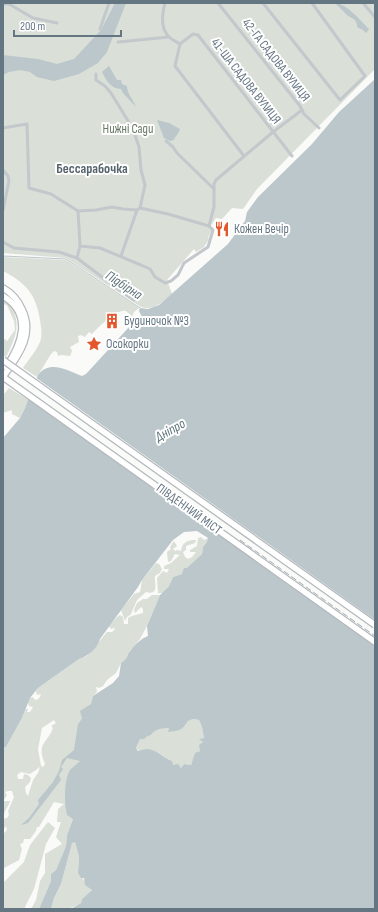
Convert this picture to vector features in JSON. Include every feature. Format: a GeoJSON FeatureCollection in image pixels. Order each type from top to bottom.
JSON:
{"type":"FeatureCollection","features":[{"type":"Feature","properties":{"kind":"highway"},"geometry":{"type":"LineString","coordinates":[[3,288],[9,292],[20,305],[24,314],[27,331],[23,345],[3,377]]}},
{"type":"Feature","properties":{"kind":"highway"},"geometry":{"type":"LineString","coordinates":[[3,296],[16,308],[20,318],[22,333],[21,340],[3,370]]}},
{"type":"Feature","properties":{"kind":"highway","name":"ПІВДЕННИЙ МІСТ"},"geometry":{"type":"LineString","coordinates":[[3,360],[375,625]]}},
{"type":"Feature","properties":{"kind":"highway","name":"ПІВДЕННИЙ МІСТ"},"geometry":{"type":"LineString","coordinates":[[3,377],[375,642]]}},
{"type":"Feature","properties":{"kind":"street"},"geometry":{"type":"LineString","coordinates":[[100,29],[109,3]]}},
{"type":"Feature","properties":{"kind":"street"},"geometry":{"type":"LineString","coordinates":[[165,3],[162,20],[169,37],[180,44],[176,66],[244,156]]}},
{"type":"Feature","properties":{"kind":"street","name":"42-ГА САДОВА ВУЛИЦЯ"},"geometry":{"type":"LineString","coordinates":[[218,3],[302,110],[319,128]]}},
{"type":"Feature","properties":{"kind":"street"},"geometry":{"type":"LineString","coordinates":[[263,3],[340,100],[365,76],[312,3]]}},
{"type":"Feature","properties":{"kind":"street"},"geometry":{"type":"LineString","coordinates":[[363,3],[375,18]]}},
{"type":"Feature","properties":{"kind":"street"},"geometry":{"type":"LineString","coordinates":[[3,4],[9,4],[33,18],[57,24]]}},
{"type":"Feature","properties":{"kind":"street","name":"41-ША САДОВА ВУЛИЦЯ"},"geometry":{"type":"LineString","coordinates":[[180,44],[193,34],[198,35],[292,156]]}},
{"type":"Feature","properties":{"kind":"street"},"geometry":{"type":"LineString","coordinates":[[118,42],[169,37]]}},
{"type":"Feature","properties":{"kind":"street"},"geometry":{"type":"LineString","coordinates":[[96,74],[96,80],[105,86],[111,93],[133,129],[139,147],[141,170],[145,185],[139,209],[121,256]]}},
{"type":"Feature","properties":{"kind":"street"},"geometry":{"type":"LineString","coordinates":[[209,226],[214,207],[214,184],[216,180],[273,132],[302,110]]}},
{"type":"Feature","properties":{"kind":"street"},"geometry":{"type":"LineString","coordinates":[[3,128],[27,124],[29,188],[51,194],[78,212],[112,207],[139,209],[168,214],[209,226],[213,230],[208,247],[184,263],[178,275],[171,282],[164,283],[155,277],[150,269],[121,256],[100,248],[80,246]]}},
{"type":"Feature","properties":{"kind":"street"},"geometry":{"type":"LineString","coordinates":[[166,141],[214,189]]}},
{"type":"Feature","properties":{"kind":"street"},"geometry":{"type":"LineString","coordinates":[[3,170],[8,176],[9,181],[3,210]]}},
{"type":"Feature","properties":{"kind":"street"},"geometry":{"type":"LineString","coordinates":[[77,258],[80,246],[78,212]]}},
{"type":"Feature","properties":{"kind":"street"},"geometry":{"type":"LineString","coordinates":[[3,242],[14,248],[59,252],[77,258],[134,300]]}},
{"type":"Feature","properties":{"kind":"green space","name":"Нижні Сади"},"geometry":{"type":"Polygon","coordinates":[[[3,3],[375,3],[375,69],[257,189],[243,209],[232,208],[222,219],[216,218],[209,228],[212,229],[208,238],[209,239],[204,247],[196,252],[194,249],[167,280],[172,294],[158,305],[146,308],[141,307],[66,258],[3,253],[3,3]]]}},
{"type":"Feature","properties":{"kind":"green space"},"geometry":{"type":"Polygon","coordinates":[[[3,257],[66,260],[139,308],[134,312],[131,319],[131,315],[126,311],[122,311],[108,319],[92,334],[89,332],[85,337],[81,335],[78,336],[79,342],[70,347],[72,351],[70,356],[58,356],[57,352],[54,351],[37,377],[23,368],[36,350],[41,339],[41,327],[36,303],[29,290],[24,285],[3,271],[3,257]]]}},
{"type":"Feature","properties":{"kind":"green space"},"geometry":{"type":"Polygon","coordinates":[[[3,300],[10,306],[16,320],[15,335],[6,357],[3,355],[3,338],[7,341],[15,330],[14,321],[7,305],[3,304],[3,300]]]}},
{"type":"Feature","properties":{"kind":"green space"},"geometry":{"type":"Polygon","coordinates":[[[9,388],[29,400],[20,418],[12,414],[12,410],[3,413],[3,395],[9,388]]]}},
{"type":"Feature","properties":{"kind":"green space"},"geometry":{"type":"Polygon","coordinates":[[[201,537],[204,540],[209,538],[203,547],[202,554],[182,574],[173,577],[169,586],[162,593],[158,593],[157,578],[163,571],[167,573],[169,569],[164,569],[164,566],[171,563],[180,555],[175,554],[171,561],[168,562],[167,552],[171,549],[170,547],[174,541],[177,546],[173,549],[175,551],[181,551],[186,542],[196,540],[195,543],[186,546],[186,550],[183,552],[185,557],[188,559],[196,552],[190,552],[190,550],[197,546],[198,538],[201,537]]]}},
{"type":"Feature","properties":{"kind":"green space"},"geometry":{"type":"Polygon","coordinates":[[[156,563],[159,564],[162,569],[160,573],[155,576],[155,590],[150,593],[146,592],[137,600],[131,614],[125,621],[121,610],[134,594],[140,592],[142,580],[156,563]]]}},
{"type":"Feature","properties":{"kind":"green space"},"geometry":{"type":"Polygon","coordinates":[[[152,595],[160,595],[147,626],[140,639],[130,651],[128,659],[121,663],[116,673],[107,680],[103,686],[99,688],[96,687],[97,692],[93,696],[91,704],[78,724],[80,761],[73,819],[67,835],[66,846],[56,870],[51,874],[51,881],[39,909],[31,909],[36,900],[40,881],[45,873],[45,854],[62,844],[56,837],[61,822],[57,822],[58,809],[64,804],[54,802],[30,839],[24,839],[23,843],[20,844],[22,849],[19,860],[4,868],[3,877],[3,834],[7,830],[6,826],[3,830],[3,819],[7,818],[9,815],[8,811],[14,797],[12,791],[5,792],[7,795],[3,801],[3,748],[6,747],[26,709],[28,709],[27,712],[30,712],[33,707],[29,706],[28,702],[30,698],[33,697],[37,700],[41,694],[37,695],[36,691],[38,688],[79,659],[87,656],[107,632],[112,632],[115,629],[111,629],[109,626],[117,617],[120,615],[123,617],[124,624],[128,624],[128,618],[143,613],[143,609],[141,607],[135,613],[134,610],[137,603],[152,595]],[[54,720],[42,728],[38,749],[41,766],[43,767],[45,764],[42,748],[43,744],[51,733],[53,728],[51,726],[56,723],[54,720]],[[40,767],[30,774],[21,772],[17,775],[18,779],[23,779],[24,774],[31,778],[30,782],[25,787],[28,796],[33,780],[40,767]]]}},
{"type":"Feature","properties":{"kind":"green space"},"geometry":{"type":"Polygon","coordinates":[[[193,719],[199,720],[204,738],[200,739],[203,742],[200,751],[195,754],[191,765],[184,764],[181,768],[173,765],[171,761],[163,755],[154,752],[143,752],[136,748],[140,739],[151,735],[157,730],[162,728],[170,728],[168,731],[185,726],[188,721],[193,719]]]}},
{"type":"Feature","properties":{"kind":"green space"},"geometry":{"type":"Polygon","coordinates":[[[3,801],[10,801],[4,815],[3,801]]]}},
{"type":"Feature","properties":{"kind":"green space"},"geometry":{"type":"Polygon","coordinates":[[[48,822],[55,828],[46,844],[34,889],[24,909],[3,909],[3,883],[24,862],[30,845],[48,822]]]}},
{"type":"Feature","properties":{"kind":"green space"},"geometry":{"type":"Polygon","coordinates":[[[72,842],[75,842],[79,857],[78,873],[92,890],[82,899],[81,903],[74,907],[67,909],[51,909],[54,898],[61,884],[72,842]]]}},
{"type":"Feature","properties":{"kind":"water"},"geometry":{"type":"Polygon","coordinates":[[[115,3],[126,3],[107,52],[98,63],[79,74],[54,81],[37,77],[30,72],[20,70],[3,75],[3,55],[38,59],[57,64],[74,59],[101,30],[115,3]]]}},
{"type":"Feature","properties":{"kind":"water"},"geometry":{"type":"Polygon","coordinates":[[[335,3],[344,6],[358,17],[369,29],[366,33],[357,27],[355,20],[347,15],[335,3]]]}},
{"type":"Feature","properties":{"kind":"water"},"geometry":{"type":"Polygon","coordinates":[[[109,66],[117,80],[121,80],[122,84],[127,86],[129,94],[136,107],[121,89],[117,89],[107,81],[102,72],[109,66]]]}},
{"type":"Feature","properties":{"kind":"water","name":"Дніпро"},"geometry":{"type":"Polygon","coordinates":[[[375,79],[375,909],[71,909],[81,903],[82,899],[92,890],[85,885],[84,878],[81,878],[78,873],[79,857],[75,842],[72,843],[61,884],[54,898],[51,909],[39,909],[51,881],[51,874],[56,870],[66,846],[67,835],[73,819],[67,815],[65,792],[68,774],[70,770],[80,761],[67,758],[61,767],[63,769],[59,775],[61,780],[28,823],[21,825],[29,818],[39,804],[38,800],[53,782],[59,771],[62,760],[74,750],[78,724],[82,718],[80,711],[91,704],[93,696],[113,683],[119,676],[121,663],[125,660],[129,652],[136,644],[148,636],[147,626],[160,595],[169,586],[173,577],[182,574],[184,568],[187,568],[202,554],[203,547],[208,538],[197,531],[184,532],[173,540],[142,580],[94,649],[89,654],[79,659],[38,688],[30,698],[22,718],[6,747],[3,748],[3,438],[20,418],[38,375],[43,370],[54,367],[65,369],[82,376],[86,374],[130,326],[139,322],[142,317],[139,311],[140,308],[148,309],[159,305],[228,244],[245,221],[247,212],[258,197],[312,144],[339,112],[375,79]],[[193,719],[188,721],[180,730],[168,732],[169,728],[157,730],[144,739],[140,739],[136,748],[138,751],[148,749],[154,751],[172,761],[173,765],[178,764],[181,768],[184,764],[191,765],[195,753],[200,751],[199,745],[203,742],[199,739],[204,738],[199,720],[193,719]]]}},
{"type":"Feature","properties":{"kind":"water"},"geometry":{"type":"Polygon","coordinates":[[[157,120],[169,123],[180,129],[174,140],[170,141],[164,138],[157,120]]]}},
{"type":"Feature","properties":{"kind":"pier"},"geometry":{"type":"Polygon","coordinates":[[[35,377],[375,620],[375,646],[27,398],[35,377]]]}},
{"type":"Feature","properties":{"kind":"waterway","name":"Підбірна"},"geometry":{"type":"LineString","coordinates":[[3,256],[66,259],[140,308]]}},
{"type":"Feature","properties":{"kind":"railway"},"geometry":{"type":"LineString","coordinates":[[240,540],[375,636]]}},
{"type":"Feature","properties":{"kind":"place","name":"Кожен Вечір"},"geometry":{"type":"Point","coordinates":[222,229]}},
{"type":"Feature","properties":{"kind":"place","name":"Будиночок №3"},"geometry":{"type":"Point","coordinates":[112,321]}},
{"type":"Feature","properties":{"kind":"place","name":"Осокорки"},"geometry":{"type":"Point","coordinates":[94,344]}},
{"type":"Feature","properties":{"kind":"district","name":"Бессарабочка"},"geometry":{"type":"Point","coordinates":[92,168]}}]}
